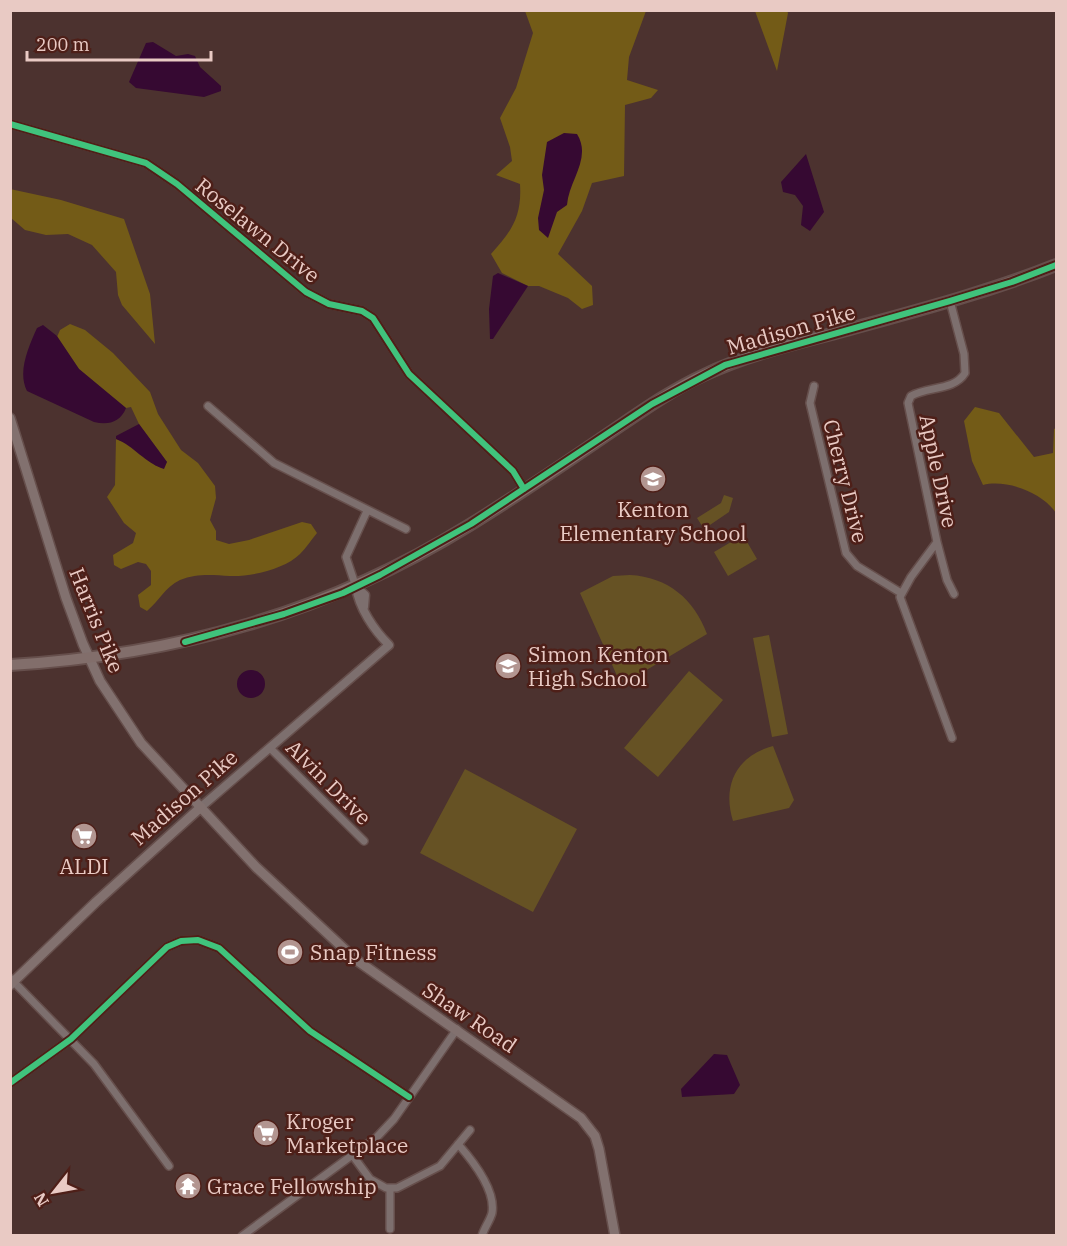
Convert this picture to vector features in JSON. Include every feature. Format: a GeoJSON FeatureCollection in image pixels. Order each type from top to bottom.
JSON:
{"type":"FeatureCollection","features":[{"type":"Feature","properties":{"kind":"main road","name":"Madison Pike"},"geometry":{"type":"LineString","coordinates":[[10,665],[89,659],[207,636],[284,614],[356,587],[438,544],[661,399],[725,365],[950,302],[1056,265]]}},
{"type":"Feature","properties":{"kind":"main road","name":"Harris Pike"},"geometry":{"type":"LineString","coordinates":[[10,417],[66,598],[89,659],[141,743],[201,807]]}},
{"type":"Feature","properties":{"kind":"main road","name":"Madison Pike"},"geometry":{"type":"LineString","coordinates":[[12,982],[201,807]]}},
{"type":"Feature","properties":{"kind":"main road","name":"Shaw Road"},"geometry":{"type":"LineString","coordinates":[[201,807],[256,867],[354,959],[567,1107],[587,1125],[599,1149],[615,1236]]}},
{"type":"Feature","properties":{"kind":"street","name":"Roselawn Drive"},"geometry":{"type":"LineString","coordinates":[[10,124],[146,163],[177,184],[306,292],[321,301],[367,313],[378,324],[409,374],[513,471],[524,489]]}},
{"type":"Feature","properties":{"kind":"street","name":"Apple Drive"},"geometry":{"type":"LineString","coordinates":[[901,592],[937,542],[908,404],[911,396],[920,391],[955,384],[965,373],[964,354],[950,302]]}},
{"type":"Feature","properties":{"kind":"street","name":"Cherry Drive"},"geometry":{"type":"LineString","coordinates":[[814,386],[810,403],[846,553],[857,566],[901,592]]}},
{"type":"Feature","properties":{"kind":"street"},"geometry":{"type":"LineString","coordinates":[[208,406],[274,463],[406,529]]}},
{"type":"Feature","properties":{"kind":"street"},"geometry":{"type":"LineString","coordinates":[[356,587],[346,556],[367,511]]}},
{"type":"Feature","properties":{"kind":"street"},"geometry":{"type":"LineString","coordinates":[[937,542],[947,580],[954,594]]}},
{"type":"Feature","properties":{"kind":"street","name":"Madison Pike"},"geometry":{"type":"LineString","coordinates":[[201,807],[389,645],[377,632],[358,598],[356,587]]}},
{"type":"Feature","properties":{"kind":"street"},"geometry":{"type":"LineString","coordinates":[[901,592],[901,605],[952,738]]}},
{"type":"Feature","properties":{"kind":"street","name":"Alvin Drive"},"geometry":{"type":"LineString","coordinates":[[270,748],[364,841]]}},
{"type":"Feature","properties":{"kind":"street"},"geometry":{"type":"LineString","coordinates":[[10,1083],[71,1039],[167,947],[181,941],[198,940],[219,948],[310,1031],[409,1097]]}},
{"type":"Feature","properties":{"kind":"street"},"geometry":{"type":"LineString","coordinates":[[12,982],[71,1039],[111,1086],[169,1166]]}},
{"type":"Feature","properties":{"kind":"street"},"geometry":{"type":"LineString","coordinates":[[242,1236],[353,1156],[382,1132],[457,1029]]}},
{"type":"Feature","properties":{"kind":"street"},"geometry":{"type":"LineString","coordinates":[[353,1156],[370,1179],[390,1188],[409,1183],[440,1166],[470,1130]]}},
{"type":"Feature","properties":{"kind":"street"},"geometry":{"type":"LineString","coordinates":[[458,1144],[470,1158],[491,1196],[492,1215],[482,1236]]}},
{"type":"Feature","properties":{"kind":"street"},"geometry":{"type":"LineString","coordinates":[[390,1188],[390,1229]]}},
{"type":"Feature","properties":{"kind":"shaded area"},"geometry":{"type":"Polygon","coordinates":[[[525,11],[646,11],[629,57],[627,80],[658,90],[651,98],[625,105],[624,176],[592,183],[582,211],[558,254],[592,286],[593,305],[582,309],[568,298],[539,286],[528,286],[502,273],[491,254],[510,230],[519,205],[520,184],[496,175],[512,161],[510,147],[500,118],[516,88],[533,33],[525,11]]]}},
{"type":"Feature","properties":{"kind":"shaded area"},"geometry":{"type":"Polygon","coordinates":[[[755,11],[787,11],[788,13],[777,71],[755,11]]]}},
{"type":"Feature","properties":{"kind":"shaded area"},"geometry":{"type":"Polygon","coordinates":[[[153,42],[176,56],[188,54],[195,56],[200,67],[221,86],[221,91],[204,97],[136,88],[129,82],[146,43],[153,42]]]}},
{"type":"Feature","properties":{"kind":"shaded area"},"geometry":{"type":"Polygon","coordinates":[[[564,133],[577,134],[581,143],[581,160],[567,205],[557,212],[548,238],[539,230],[538,218],[544,190],[542,175],[547,142],[564,133]]]}},
{"type":"Feature","properties":{"kind":"shaded area"},"geometry":{"type":"Polygon","coordinates":[[[806,154],[824,212],[810,231],[801,225],[803,206],[795,195],[783,192],[781,182],[806,154]]]}},
{"type":"Feature","properties":{"kind":"shaded area"},"geometry":{"type":"Polygon","coordinates":[[[10,189],[61,200],[124,219],[150,294],[155,344],[122,305],[118,295],[116,272],[92,245],[68,234],[46,235],[25,230],[11,218],[10,189]]]}},
{"type":"Feature","properties":{"kind":"shaded area"},"geometry":{"type":"Polygon","coordinates":[[[498,273],[528,286],[493,339],[490,339],[489,309],[493,276],[498,273]]]}},
{"type":"Feature","properties":{"kind":"shaded area"},"geometry":{"type":"Polygon","coordinates":[[[70,324],[85,330],[113,353],[150,392],[158,414],[181,450],[198,463],[215,486],[216,498],[210,520],[216,531],[216,540],[229,544],[249,540],[302,522],[311,524],[317,533],[300,554],[277,568],[257,573],[186,578],[170,586],[147,611],[140,607],[138,595],[151,585],[151,571],[146,564],[138,562],[121,569],[114,565],[113,555],[133,543],[136,533],[124,523],[107,497],[115,485],[116,439],[127,443],[156,466],[167,462],[139,424],[131,407],[126,408],[79,369],[57,337],[60,330],[70,324]]]}},
{"type":"Feature","properties":{"kind":"shaded area"},"geometry":{"type":"Polygon","coordinates":[[[43,325],[57,336],[79,369],[126,408],[117,420],[109,423],[94,422],[27,391],[23,376],[25,359],[37,328],[43,325]]]}},
{"type":"Feature","properties":{"kind":"shaded area"},"geometry":{"type":"Polygon","coordinates":[[[975,407],[999,413],[1034,457],[1053,453],[1054,429],[1056,428],[1056,513],[1042,499],[1024,489],[1003,484],[983,485],[972,461],[964,421],[975,407]]]}},
{"type":"Feature","properties":{"kind":"shaded area"},"geometry":{"type":"Polygon","coordinates":[[[139,424],[167,462],[164,469],[151,463],[116,439],[116,436],[139,424]]]}},
{"type":"Feature","properties":{"kind":"shaded area"},"geometry":{"type":"Polygon","coordinates":[[[724,495],[733,498],[729,512],[704,529],[697,518],[721,503],[724,495]]]}},
{"type":"Feature","properties":{"kind":"shaded area"},"geometry":{"type":"Polygon","coordinates":[[[743,535],[757,559],[728,576],[714,552],[743,535]]]}},
{"type":"Feature","properties":{"kind":"shaded area"},"geometry":{"type":"Polygon","coordinates":[[[630,575],[656,580],[678,592],[695,610],[707,634],[628,681],[618,678],[580,593],[613,576],[630,575]]]}},
{"type":"Feature","properties":{"kind":"shaded area"},"geometry":{"type":"Polygon","coordinates":[[[769,635],[788,734],[772,737],[753,638],[769,635]]]}},
{"type":"Feature","properties":{"kind":"shaded area"},"geometry":{"type":"Polygon","coordinates":[[[251,670],[261,674],[265,684],[261,694],[251,698],[241,694],[237,684],[241,674],[251,670]]]}},
{"type":"Feature","properties":{"kind":"shaded area"},"geometry":{"type":"Polygon","coordinates":[[[689,671],[723,700],[658,777],[624,748],[689,671]]]}},
{"type":"Feature","properties":{"kind":"shaded area"},"geometry":{"type":"Polygon","coordinates":[[[773,746],[794,800],[789,808],[733,821],[729,796],[735,774],[750,757],[773,746]]]}},
{"type":"Feature","properties":{"kind":"shaded area"},"geometry":{"type":"Polygon","coordinates":[[[465,769],[577,829],[533,912],[420,853],[465,769]]]}},
{"type":"Feature","properties":{"kind":"shaded area"},"geometry":{"type":"Polygon","coordinates":[[[714,1054],[727,1055],[740,1085],[734,1094],[682,1097],[681,1089],[714,1054]]]}},
{"type":"Feature","properties":{"kind":"cycle path"},"geometry":{"type":"LineString","coordinates":[[10,124],[146,163],[177,184],[306,292],[329,304],[362,311],[373,318],[409,374],[513,471],[524,489]]}},
{"type":"Feature","properties":{"kind":"cycle path"},"geometry":{"type":"LineString","coordinates":[[185,642],[284,614],[343,593],[380,575],[471,524],[652,404],[725,365],[950,301],[1012,282],[1056,265]]}},
{"type":"Feature","properties":{"kind":"cycle path"},"geometry":{"type":"LineString","coordinates":[[10,1083],[71,1039],[167,947],[181,941],[198,940],[219,948],[310,1031],[409,1097]]}},
{"type":"Feature","properties":{"kind":"place","name":"Kenton Elementary School"},"geometry":{"type":"Point","coordinates":[653,479]}},
{"type":"Feature","properties":{"kind":"place","name":"Simon Kenton High School"},"geometry":{"type":"Point","coordinates":[508,666]}},
{"type":"Feature","properties":{"kind":"place","name":"ALDI"},"geometry":{"type":"Point","coordinates":[84,836]}},
{"type":"Feature","properties":{"kind":"place","name":"Snap Fitness"},"geometry":{"type":"Point","coordinates":[290,952]}},
{"type":"Feature","properties":{"kind":"place","name":"Kroger Marketplace"},"geometry":{"type":"Point","coordinates":[266,1133]}},
{"type":"Feature","properties":{"kind":"place","name":"Grace Fellowship"},"geometry":{"type":"Point","coordinates":[188,1186]}}]}
